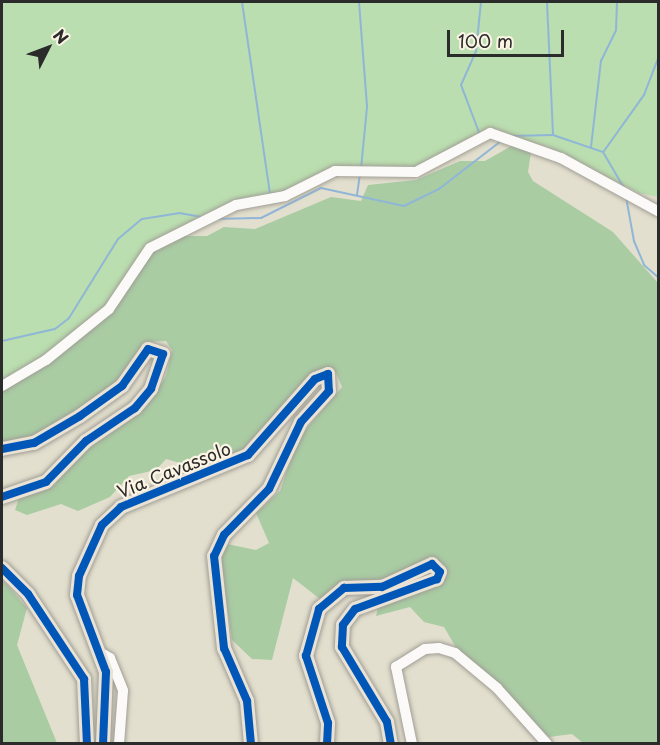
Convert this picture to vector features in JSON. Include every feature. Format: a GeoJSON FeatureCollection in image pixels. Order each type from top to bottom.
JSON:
{"type":"FeatureCollection","features":[{"type":"Feature","properties":{"kind":"main road"},"geometry":{"type":"LineString","coordinates":[[2,449],[34,443],[80,416],[122,386],[148,349],[164,354],[151,389],[135,408],[91,437],[46,482],[2,497]]}},
{"type":"Feature","properties":{"kind":"main road","name":"Via Cavassolo"},"geometry":{"type":"LineString","coordinates":[[103,744],[107,683],[98,651],[79,606],[77,585],[110,516],[176,481],[248,455],[315,379],[327,374],[330,391],[301,422],[268,489],[224,535],[214,556],[224,648],[248,701],[251,744]]}},
{"type":"Feature","properties":{"kind":"main road"},"geometry":{"type":"LineString","coordinates":[[327,744],[328,723],[306,656],[320,609],[344,588],[382,587],[432,564],[440,572],[437,579],[355,609],[343,625],[342,647],[387,722],[391,744]]}},
{"type":"Feature","properties":{"kind":"main road"},"geometry":{"type":"LineString","coordinates":[[2,568],[41,610],[84,679],[87,744]]}},
{"type":"Feature","properties":{"kind":"street"},"geometry":{"type":"LineString","coordinates":[[2,386],[46,360],[109,309],[150,248],[236,205],[285,196],[335,171],[416,171],[461,152],[477,136],[497,135],[533,147],[612,185],[658,211]]}},
{"type":"Feature","properties":{"kind":"street"},"geometry":{"type":"LineString","coordinates":[[412,744],[396,667],[425,649],[439,648],[455,653],[498,688],[548,744]]}},
{"type":"Feature","properties":{"kind":"street"},"geometry":{"type":"LineString","coordinates":[[98,651],[110,658],[122,688],[119,744]]}},
{"type":"Feature","properties":{"kind":"green space"},"geometry":{"type":"Polygon","coordinates":[[[2,2],[658,2],[658,197],[639,193],[545,146],[486,130],[451,153],[410,169],[351,166],[294,190],[242,201],[149,245],[106,306],[55,348],[2,382],[2,2]]]}},
{"type":"Feature","properties":{"kind":"green space"},"geometry":{"type":"Polygon","coordinates":[[[513,145],[531,152],[528,172],[533,181],[613,232],[658,283],[658,743],[583,743],[572,734],[549,737],[458,651],[444,627],[424,622],[410,607],[376,616],[379,604],[441,584],[444,572],[438,561],[320,599],[293,578],[272,660],[252,659],[232,640],[220,557],[227,544],[256,550],[269,543],[256,513],[280,491],[298,439],[342,387],[336,373],[322,369],[306,379],[245,450],[191,466],[166,459],[156,470],[129,476],[110,497],[78,511],[61,504],[27,515],[15,510],[19,498],[59,479],[93,442],[146,407],[166,376],[172,350],[166,341],[144,342],[113,387],[75,414],[32,439],[2,444],[2,392],[49,363],[115,308],[155,249],[180,236],[207,236],[224,227],[255,229],[331,197],[361,201],[368,185],[416,180],[460,161],[485,161],[513,145]]]}},
{"type":"Feature","properties":{"kind":"green space"},"geometry":{"type":"Polygon","coordinates":[[[2,579],[27,608],[17,645],[57,743],[2,743],[2,579]]]}},
{"type":"Feature","properties":{"kind":"waterway"},"geometry":{"type":"LineString","coordinates":[[242,2],[270,194]]}},
{"type":"Feature","properties":{"kind":"waterway"},"geometry":{"type":"LineString","coordinates":[[359,2],[367,107],[361,169]]}},
{"type":"Feature","properties":{"kind":"waterway"},"geometry":{"type":"LineString","coordinates":[[480,135],[461,85],[476,51],[481,2]]}},
{"type":"Feature","properties":{"kind":"waterway"},"geometry":{"type":"LineString","coordinates":[[547,2],[553,135]]}},
{"type":"Feature","properties":{"kind":"waterway"},"geometry":{"type":"LineString","coordinates":[[591,147],[601,61],[616,30],[617,2]]}},
{"type":"Feature","properties":{"kind":"waterway"},"geometry":{"type":"LineString","coordinates":[[604,151],[644,95],[658,58]]}},
{"type":"Feature","properties":{"kind":"waterway"},"geometry":{"type":"LineString","coordinates":[[511,136],[553,135],[603,152],[624,188]]}},
{"type":"Feature","properties":{"kind":"waterway"},"geometry":{"type":"LineString","coordinates":[[216,219],[261,218],[321,188],[404,206],[439,189],[501,141]]}},
{"type":"Feature","properties":{"kind":"waterway"},"geometry":{"type":"LineString","coordinates":[[357,195],[360,174]]}},
{"type":"Feature","properties":{"kind":"waterway"},"geometry":{"type":"LineString","coordinates":[[626,197],[634,241],[644,265],[658,277]]}},
{"type":"Feature","properties":{"kind":"waterway"},"geometry":{"type":"LineString","coordinates":[[2,341],[55,329],[69,318],[118,239],[142,219],[179,213],[201,217]]}},
{"type":"Feature","properties":{"kind":"cycle path"},"geometry":{"type":"LineString","coordinates":[[2,449],[34,443],[80,416],[122,386],[148,349],[163,354],[151,389],[135,408],[86,441],[46,482],[2,497]]}},
{"type":"Feature","properties":{"kind":"cycle path"},"geometry":{"type":"LineString","coordinates":[[103,744],[106,672],[77,595],[79,576],[102,525],[121,507],[248,455],[315,379],[328,374],[329,391],[301,422],[269,489],[224,535],[214,556],[224,648],[247,701],[251,744]]}},
{"type":"Feature","properties":{"kind":"cycle path"},"geometry":{"type":"LineString","coordinates":[[327,744],[328,723],[306,656],[319,609],[344,588],[382,587],[432,564],[440,572],[437,579],[355,609],[343,625],[342,647],[387,722],[391,744]]}},
{"type":"Feature","properties":{"kind":"cycle path"},"geometry":{"type":"LineString","coordinates":[[2,568],[28,594],[84,679],[87,744]]}}]}
